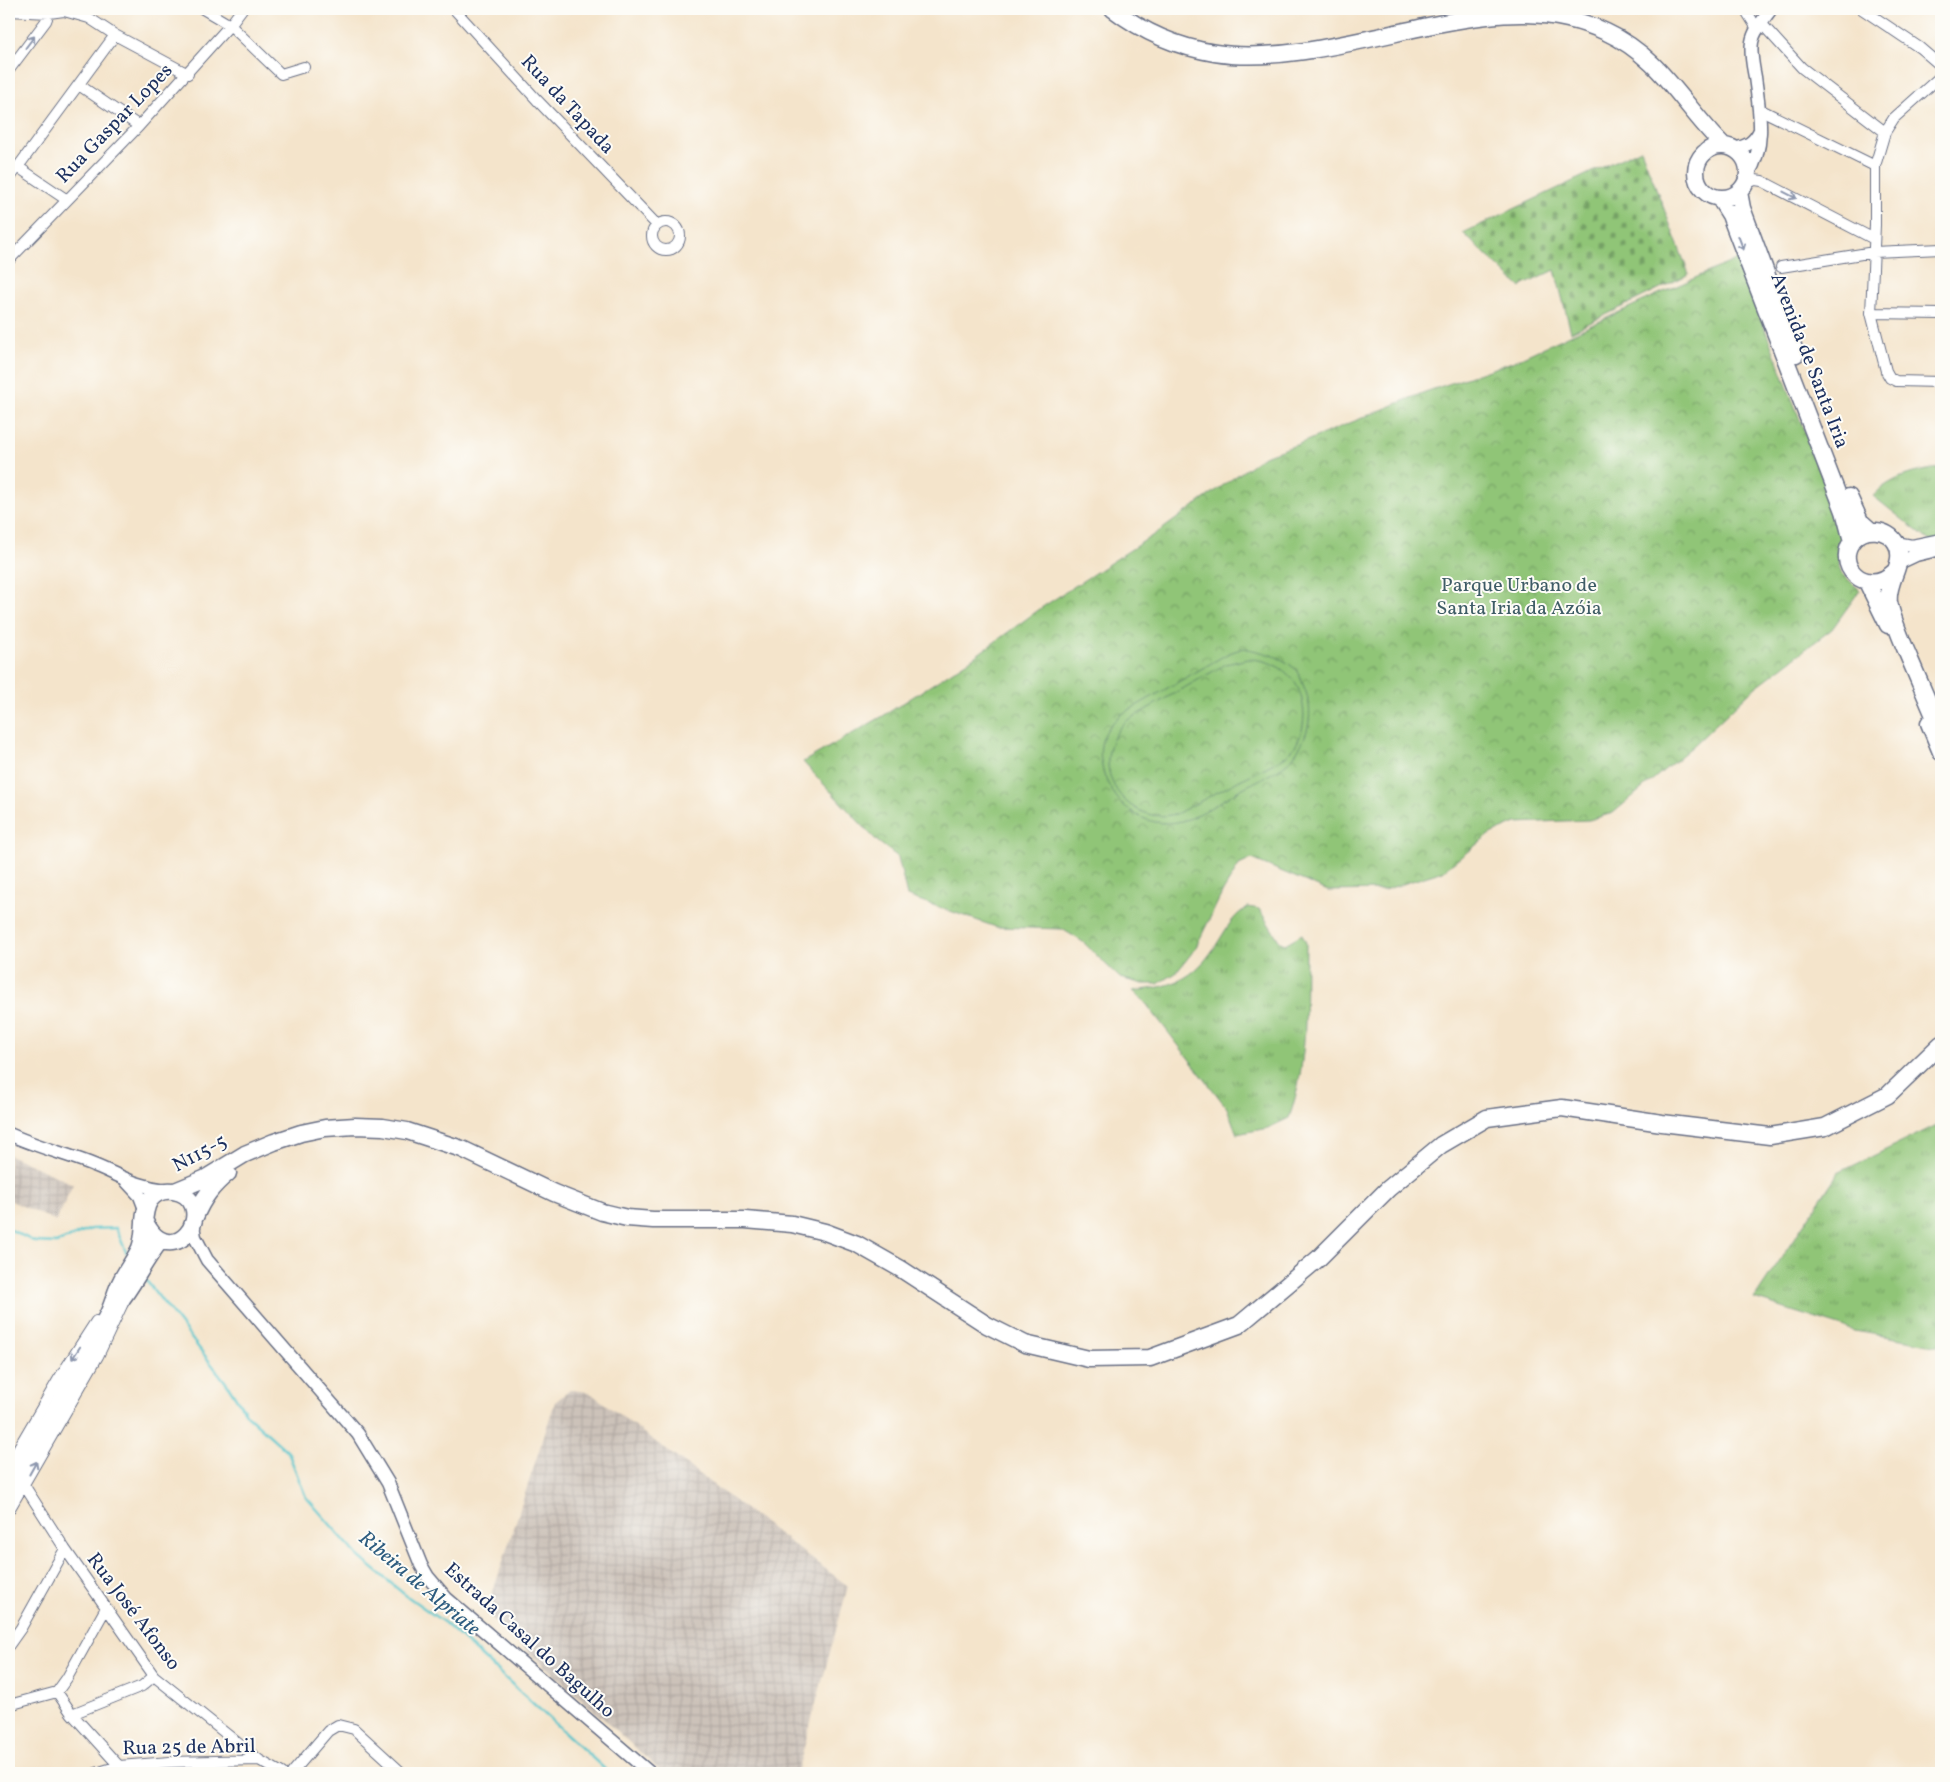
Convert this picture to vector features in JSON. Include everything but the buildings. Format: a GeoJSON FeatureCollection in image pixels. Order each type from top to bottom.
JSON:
{"type":"FeatureCollection","features":[{"type":"Feature","properties":{"kind":"main road"},"geometry":{"type":"LineString","coordinates":[[1112,9],[1128,21],[1166,40],[1185,47],[1216,54],[1238,56],[1311,50],[1473,17],[1527,13],[1581,22],[1607,32],[1631,47],[1654,65],[1689,105],[1711,134],[1742,155],[1747,164],[1744,183],[1730,197],[1720,198],[1711,196],[1702,190],[1697,181],[1696,171],[1699,161],[1705,153],[1714,148],[1729,148]]}},
{"type":"Feature","properties":{"kind":"main road"},"geometry":{"type":"LineString","coordinates":[[1689,105],[1698,122],[1705,153]]}},
{"type":"Feature","properties":{"kind":"main road","name":"Avenida de Santa Iria"},"geometry":{"type":"LineString","coordinates":[[1744,183],[1742,208],[1853,508],[1860,521],[1870,530]]}},
{"type":"Feature","properties":{"kind":"main road","name":"Avenida de Santa Iria"},"geometry":{"type":"LineString","coordinates":[[1720,198],[1733,223],[1844,511],[1852,540]]}},
{"type":"Feature","properties":{"kind":"main road"},"geometry":{"type":"LineString","coordinates":[[1896,568],[1887,579],[1877,582],[1867,582],[1858,577],[1849,565],[1848,550],[1852,540],[1870,530],[1880,531],[1889,535],[1896,543],[1899,553],[1896,568],[1889,588],[1889,601],[1901,639],[1941,732]]}},
{"type":"Feature","properties":{"kind":"main road"},"geometry":{"type":"LineString","coordinates":[[1867,582],[1888,626],[1941,752]]}},
{"type":"Feature","properties":{"kind":"main road"},"geometry":{"type":"LineString","coordinates":[[246,1157],[274,1142],[325,1128],[354,1126],[384,1127],[407,1131],[462,1149],[554,1193],[602,1212],[627,1218],[653,1220],[792,1224],[825,1232],[872,1252],[987,1325],[1025,1344],[1089,1359],[1150,1358],[1239,1325],[1319,1258],[1388,1189],[1441,1144],[1487,1118],[1562,1108],[1770,1136],[1824,1127],[1888,1095],[1941,1044]]}},
{"type":"Feature","properties":{"kind":"main road"},"geometry":{"type":"LineString","coordinates":[[246,1157],[327,1136],[355,1134],[405,1138],[460,1156],[577,1212],[601,1220],[627,1226],[652,1228],[769,1229],[791,1232],[852,1251],[990,1337],[1044,1356],[1100,1366],[1163,1362],[1210,1348],[1253,1326],[1330,1259],[1397,1186],[1450,1142],[1514,1120],[1566,1118],[1753,1144],[1808,1138],[1836,1130],[1897,1098],[1941,1051]]}},
{"type":"Feature","properties":{"kind":"main road","name":"N115-5"},"geometry":{"type":"LineString","coordinates":[[171,1191],[204,1179],[246,1157]]}},
{"type":"Feature","properties":{"kind":"main road","name":"N115-5"},"geometry":{"type":"LineString","coordinates":[[194,1221],[203,1199],[213,1186],[246,1157]]}},
{"type":"Feature","properties":{"kind":"main road"},"geometry":{"type":"LineString","coordinates":[[16,1486],[63,1396],[124,1287],[140,1247],[145,1215],[151,1199],[160,1192],[171,1191],[184,1194],[190,1200],[194,1221],[188,1233],[168,1240],[148,1257],[124,1287]]}},
{"type":"Feature","properties":{"kind":"main road"},"geometry":{"type":"LineString","coordinates":[[145,1215],[152,1233],[168,1240]]}},
{"type":"Feature","properties":{"kind":"street"},"geometry":{"type":"LineString","coordinates":[[203,9],[230,26],[281,74],[304,67]]}},
{"type":"Feature","properties":{"kind":"street","name":"Rua Gaspar Lopes"},"geometry":{"type":"LineString","coordinates":[[9,260],[188,74],[230,26],[242,9]]}},
{"type":"Feature","properties":{"kind":"street","name":"Rua da Tapada"},"geometry":{"type":"LineString","coordinates":[[454,9],[537,100],[657,225]]}},
{"type":"Feature","properties":{"kind":"street"},"geometry":{"type":"LineString","coordinates":[[1745,9],[1759,26],[1802,68],[1885,132]]}},
{"type":"Feature","properties":{"kind":"street"},"geometry":{"type":"LineString","coordinates":[[1744,183],[1755,164],[1759,150],[1759,109],[1752,56],[1752,41],[1759,26],[1771,9]]}},
{"type":"Feature","properties":{"kind":"street"},"geometry":{"type":"LineString","coordinates":[[1862,9],[1920,48],[1941,66]]}},
{"type":"Feature","properties":{"kind":"street"},"geometry":{"type":"LineString","coordinates":[[9,11],[64,11],[88,14],[116,35],[188,74]]}},
{"type":"Feature","properties":{"kind":"street"},"geometry":{"type":"LineString","coordinates":[[9,70],[46,21],[56,11]]}},
{"type":"Feature","properties":{"kind":"street"},"geometry":{"type":"LineString","coordinates":[[9,179],[116,35]]}},
{"type":"Feature","properties":{"kind":"street"},"geometry":{"type":"LineString","coordinates":[[1941,76],[1894,118],[1885,132],[1875,166],[1872,313],[1886,371],[1890,378],[1896,381],[1941,382]]}},
{"type":"Feature","properties":{"kind":"street"},"geometry":{"type":"LineString","coordinates":[[79,86],[139,126]]}},
{"type":"Feature","properties":{"kind":"street"},"geometry":{"type":"LineString","coordinates":[[1759,109],[1875,166]]}},
{"type":"Feature","properties":{"kind":"street"},"geometry":{"type":"LineString","coordinates":[[1729,148],[1746,146],[1755,140],[1760,130]]}},
{"type":"Feature","properties":{"kind":"street"},"geometry":{"type":"LineString","coordinates":[[18,167],[67,200]]}},
{"type":"Feature","properties":{"kind":"street"},"geometry":{"type":"LineString","coordinates":[[1744,183],[1755,180],[1762,181],[1874,238]]}},
{"type":"Feature","properties":{"kind":"street"},"geometry":{"type":"LineString","coordinates":[[1781,267],[1874,252],[1941,249]]}},
{"type":"Feature","properties":{"kind":"street"},"geometry":{"type":"LineString","coordinates":[[1872,313],[1941,314]]}},
{"type":"Feature","properties":{"kind":"street"},"geometry":{"type":"LineString","coordinates":[[1896,543],[1912,546],[1941,540]]}},
{"type":"Feature","properties":{"kind":"street"},"geometry":{"type":"LineString","coordinates":[[1896,568],[1916,555],[1941,549]]}},
{"type":"Feature","properties":{"kind":"street"},"geometry":{"type":"LineString","coordinates":[[9,1134],[24,1141],[90,1163],[138,1185],[171,1191]]}},
{"type":"Feature","properties":{"kind":"street"},"geometry":{"type":"LineString","coordinates":[[125,1180],[140,1196],[145,1215]]}},
{"type":"Feature","properties":{"kind":"street","name":"Estrada Casal do Bagulho"},"geometry":{"type":"LineString","coordinates":[[194,1221],[195,1237],[207,1260]]}},
{"type":"Feature","properties":{"kind":"street","name":"Estrada Casal do Bagulho"},"geometry":{"type":"LineString","coordinates":[[168,1240],[196,1251],[207,1260],[358,1434],[388,1483],[421,1565],[428,1577],[446,1598],[650,1773]]}},
{"type":"Feature","properties":{"kind":"street"},"geometry":{"type":"LineString","coordinates":[[9,1464],[58,1380],[124,1287]]}},
{"type":"Feature","properties":{"kind":"street"},"geometry":{"type":"LineString","coordinates":[[9,1510],[16,1486],[98,1356],[124,1287]]}},
{"type":"Feature","properties":{"kind":"street","name":"Rua José Afonso"},"geometry":{"type":"LineString","coordinates":[[16,1486],[65,1550],[154,1676],[259,1760]]}},
{"type":"Feature","properties":{"kind":"street"},"geometry":{"type":"LineString","coordinates":[[9,1644],[21,1628],[65,1550]]}},
{"type":"Feature","properties":{"kind":"street"},"geometry":{"type":"LineString","coordinates":[[9,1705],[57,1692],[67,1678],[106,1608]]}},
{"type":"Feature","properties":{"kind":"street"},"geometry":{"type":"LineString","coordinates":[[72,1714],[142,1686],[154,1676]]}},
{"type":"Feature","properties":{"kind":"street"},"geometry":{"type":"LineString","coordinates":[[57,1692],[72,1714],[119,1766]]}},
{"type":"Feature","properties":{"kind":"street"},"geometry":{"type":"LineString","coordinates":[[292,1773],[328,1731],[338,1725],[354,1730],[402,1773]]}},
{"type":"Feature","properties":{"kind":"street","name":"Rua 25 de Abril"},"geometry":{"type":"LineString","coordinates":[[96,1773],[119,1766],[170,1762],[259,1760],[282,1773]]}},
{"type":"Feature","properties":{"kind":"shaded area"},"geometry":{"type":"Polygon","coordinates":[[[9,1155],[73,1184],[56,1221],[9,1200],[9,1155]]]}},
{"type":"Feature","properties":{"kind":"shaded area"},"geometry":{"type":"Polygon","coordinates":[[[570,1390],[589,1392],[848,1586],[797,1773],[663,1773],[486,1613],[555,1402],[570,1390]]]}},
{"type":"Feature","properties":{"kind":"green space"},"geometry":{"type":"Polygon","coordinates":[[[1641,149],[1689,274],[1571,332],[1555,270],[1520,287],[1463,233],[1641,149]]]}},
{"type":"Feature","properties":{"kind":"green space","name":"Parque Urbano de Santa Iria da Azóia"},"geometry":{"type":"Polygon","coordinates":[[[1738,259],[1843,531],[1838,564],[1842,574],[1860,590],[1832,629],[1752,690],[1694,745],[1613,813],[1589,820],[1516,823],[1490,834],[1443,871],[1384,890],[1328,891],[1252,859],[1239,865],[1223,891],[1195,949],[1176,973],[1158,984],[1143,984],[1120,978],[1083,942],[1062,929],[996,927],[907,896],[898,857],[877,841],[803,762],[883,716],[970,660],[1044,606],[1161,530],[1264,456],[1299,444],[1425,392],[1512,362],[1738,259]]]}},
{"type":"Feature","properties":{"kind":"green space"},"geometry":{"type":"Polygon","coordinates":[[[1941,468],[1941,550],[1873,496],[1880,489],[1904,476],[1941,468]]]}},
{"type":"Feature","properties":{"kind":"green space"},"geometry":{"type":"Polygon","coordinates":[[[1244,648],[1263,653],[1288,663],[1297,672],[1307,696],[1310,715],[1309,724],[1299,749],[1289,762],[1276,771],[1188,819],[1174,823],[1161,823],[1137,815],[1117,798],[1104,774],[1100,756],[1105,734],[1122,714],[1229,653],[1244,648]],[[1256,659],[1226,664],[1126,721],[1113,739],[1108,757],[1108,767],[1114,786],[1127,802],[1149,814],[1160,816],[1176,814],[1284,757],[1291,751],[1301,735],[1303,726],[1303,706],[1298,688],[1283,670],[1270,663],[1256,659]]]}},
{"type":"Feature","properties":{"kind":"green space"},"geometry":{"type":"Polygon","coordinates":[[[1248,907],[1259,909],[1280,942],[1285,944],[1302,934],[1306,943],[1305,1031],[1300,1075],[1289,1118],[1268,1128],[1237,1134],[1227,1108],[1144,1001],[1133,991],[1174,983],[1194,971],[1203,963],[1232,921],[1248,907]]]}},
{"type":"Feature","properties":{"kind":"green space"},"geometry":{"type":"Polygon","coordinates":[[[1941,1123],[1941,1346],[1855,1331],[1754,1299],[1838,1173],[1941,1123]]]}},
{"type":"Feature","properties":{"kind":"waterway","name":"Ribeira de Alpriate"},"geometry":{"type":"LineString","coordinates":[[9,1229],[35,1242],[56,1243],[91,1229],[116,1228],[126,1252]]}},
{"type":"Feature","properties":{"kind":"waterway","name":"Ribeira de Alpriate"},"geometry":{"type":"LineString","coordinates":[[145,1279],[227,1384],[247,1415],[288,1452],[306,1497],[358,1556],[404,1594],[445,1623],[609,1773]]}}]}
